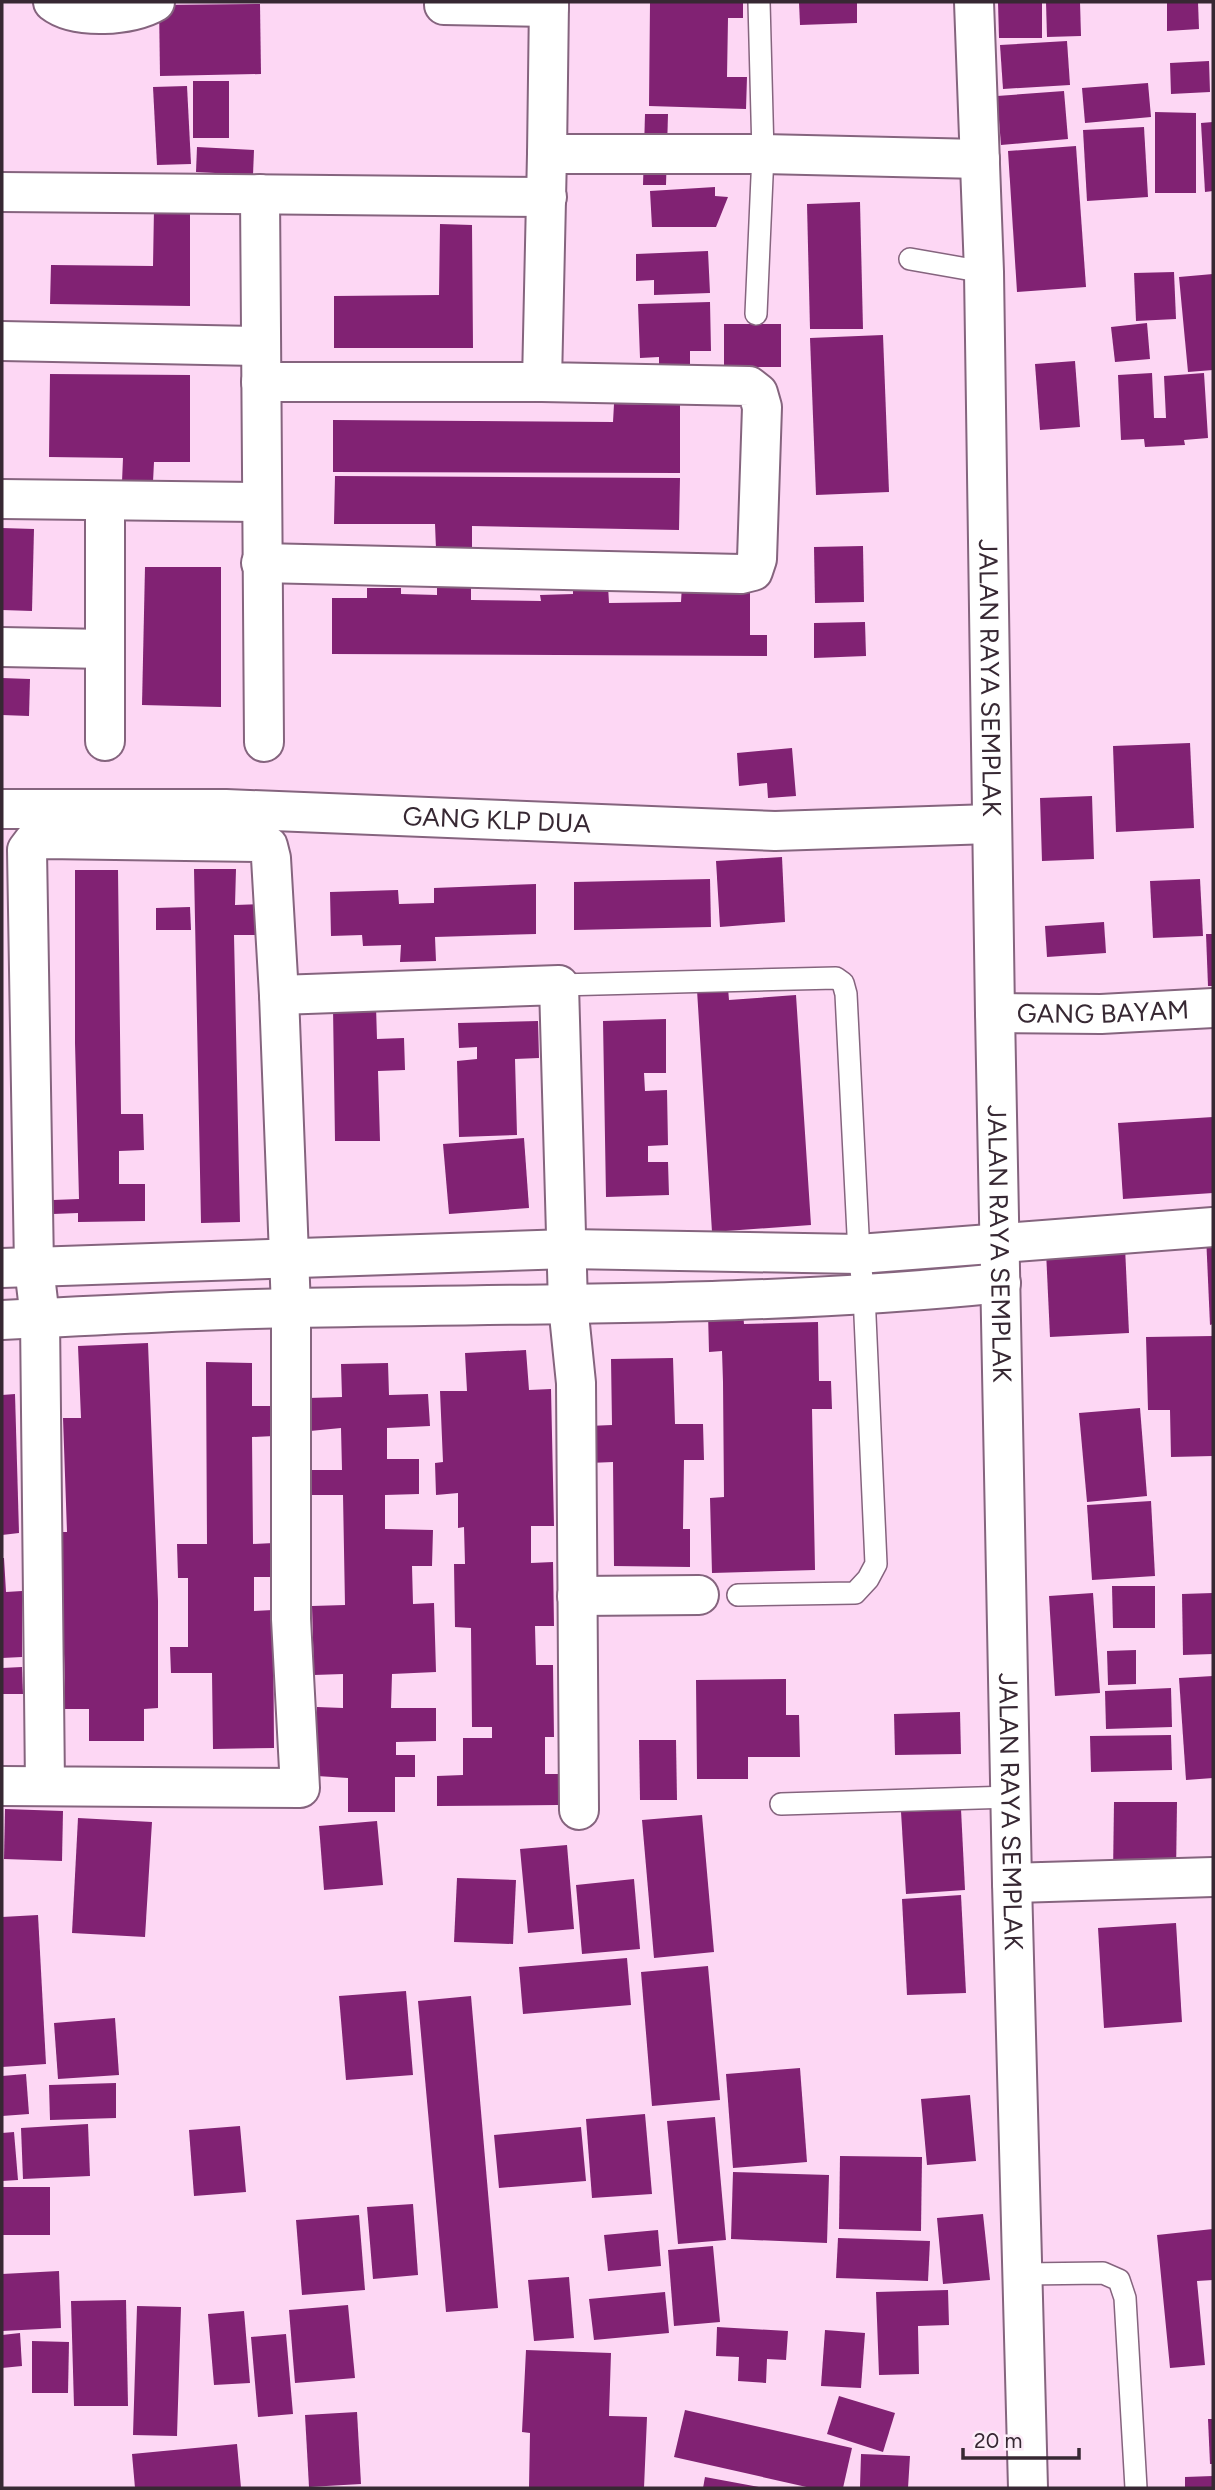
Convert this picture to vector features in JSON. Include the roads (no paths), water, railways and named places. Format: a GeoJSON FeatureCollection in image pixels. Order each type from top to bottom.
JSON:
{"type":"FeatureCollection","features":[{"type":"Feature","properties":{"kind":"street"},"geometry":{"type":"LineString","coordinates":[[53,2],[89,14],[132,11],[155,2]]}},
{"type":"Feature","properties":{"kind":"street","name":"JALAN RAYA SEMPLAK"},"geometry":{"type":"LineString","coordinates":[[974,2],[980,159],[969,269],[991,824],[1012,1883],[1028,2488]]}},
{"type":"Feature","properties":{"kind":"street"},"geometry":{"type":"LineString","coordinates":[[444,5],[549,5],[541,382]]}},
{"type":"Feature","properties":{"kind":"street"},"geometry":{"type":"LineString","coordinates":[[547,155],[762,154],[980,159]]}},
{"type":"Feature","properties":{"kind":"street"},"geometry":{"type":"LineString","coordinates":[[2,192],[547,197]]}},
{"type":"Feature","properties":{"kind":"street"},"geometry":{"type":"LineString","coordinates":[[260,194],[264,742]]}},
{"type":"Feature","properties":{"kind":"street"},"geometry":{"type":"LineString","coordinates":[[2,341],[261,364],[541,382],[749,386],[758,393],[761,407],[759,518],[757,559],[753,571],[728,573],[261,563]]}},
{"type":"Feature","properties":{"kind":"street"},"geometry":{"type":"LineString","coordinates":[[2,499],[261,502]]}},
{"type":"Feature","properties":{"kind":"street"},"geometry":{"type":"LineString","coordinates":[[105,500],[105,741]]}},
{"type":"Feature","properties":{"kind":"street"},"geometry":{"type":"LineString","coordinates":[[2,647],[105,649]]}},
{"type":"Feature","properties":{"kind":"street","name":"GANG KLP DUA"},"geometry":{"type":"LineString","coordinates":[[2,809],[226,809],[775,831],[991,824]]}},
{"type":"Feature","properties":{"kind":"street"},"geometry":{"type":"LineString","coordinates":[[2,1786],[300,1787],[291,1619],[291,1308],[279,995],[268,846],[258,842],[46,839],[33,842],[27,850],[18,1268],[40,1318],[45,1786]]}},
{"type":"Feature","properties":{"kind":"street"},"geometry":{"type":"LineString","coordinates":[[279,995],[559,985],[568,1305],[576,1383],[579,1810]]}},
{"type":"Feature","properties":{"kind":"street","name":"GANG BAYAM"},"geometry":{"type":"LineString","coordinates":[[995,1013],[1101,1014],[1213,1008]]}},
{"type":"Feature","properties":{"kind":"street"},"geometry":{"type":"LineString","coordinates":[[18,1268],[566,1249],[859,1254],[1213,1227]]}},
{"type":"Feature","properties":{"kind":"street"},"geometry":{"type":"LineString","coordinates":[[2,1320],[291,1308],[568,1305],[864,1294],[1000,1283]]}},
{"type":"Feature","properties":{"kind":"street"},"geometry":{"type":"LineString","coordinates":[[578,1596],[699,1595]]}},
{"type":"Feature","properties":{"kind":"street"},"geometry":{"type":"LineString","coordinates":[[1012,1883],[1213,1877]]}},
{"type":"Feature","properties":{"kind":"lane"},"geometry":{"type":"LineString","coordinates":[[756,314],[762,154],[759,2]]}},
{"type":"Feature","properties":{"kind":"lane"},"geometry":{"type":"LineString","coordinates":[[910,259],[969,269]]}},
{"type":"Feature","properties":{"kind":"lane"},"geometry":{"type":"LineString","coordinates":[[559,985],[836,978],[843,983],[846,994],[859,1254],[864,1294],[876,1564],[868,1579],[855,1593],[738,1595]]}},
{"type":"Feature","properties":{"kind":"lane"},"geometry":{"type":"LineString","coordinates":[[781,1804],[1011,1797]]}},
{"type":"Feature","properties":{"kind":"lane"},"geometry":{"type":"LineString","coordinates":[[1024,2274],[1102,2273],[1119,2280],[1125,2298],[1136,2488]]}}]}
